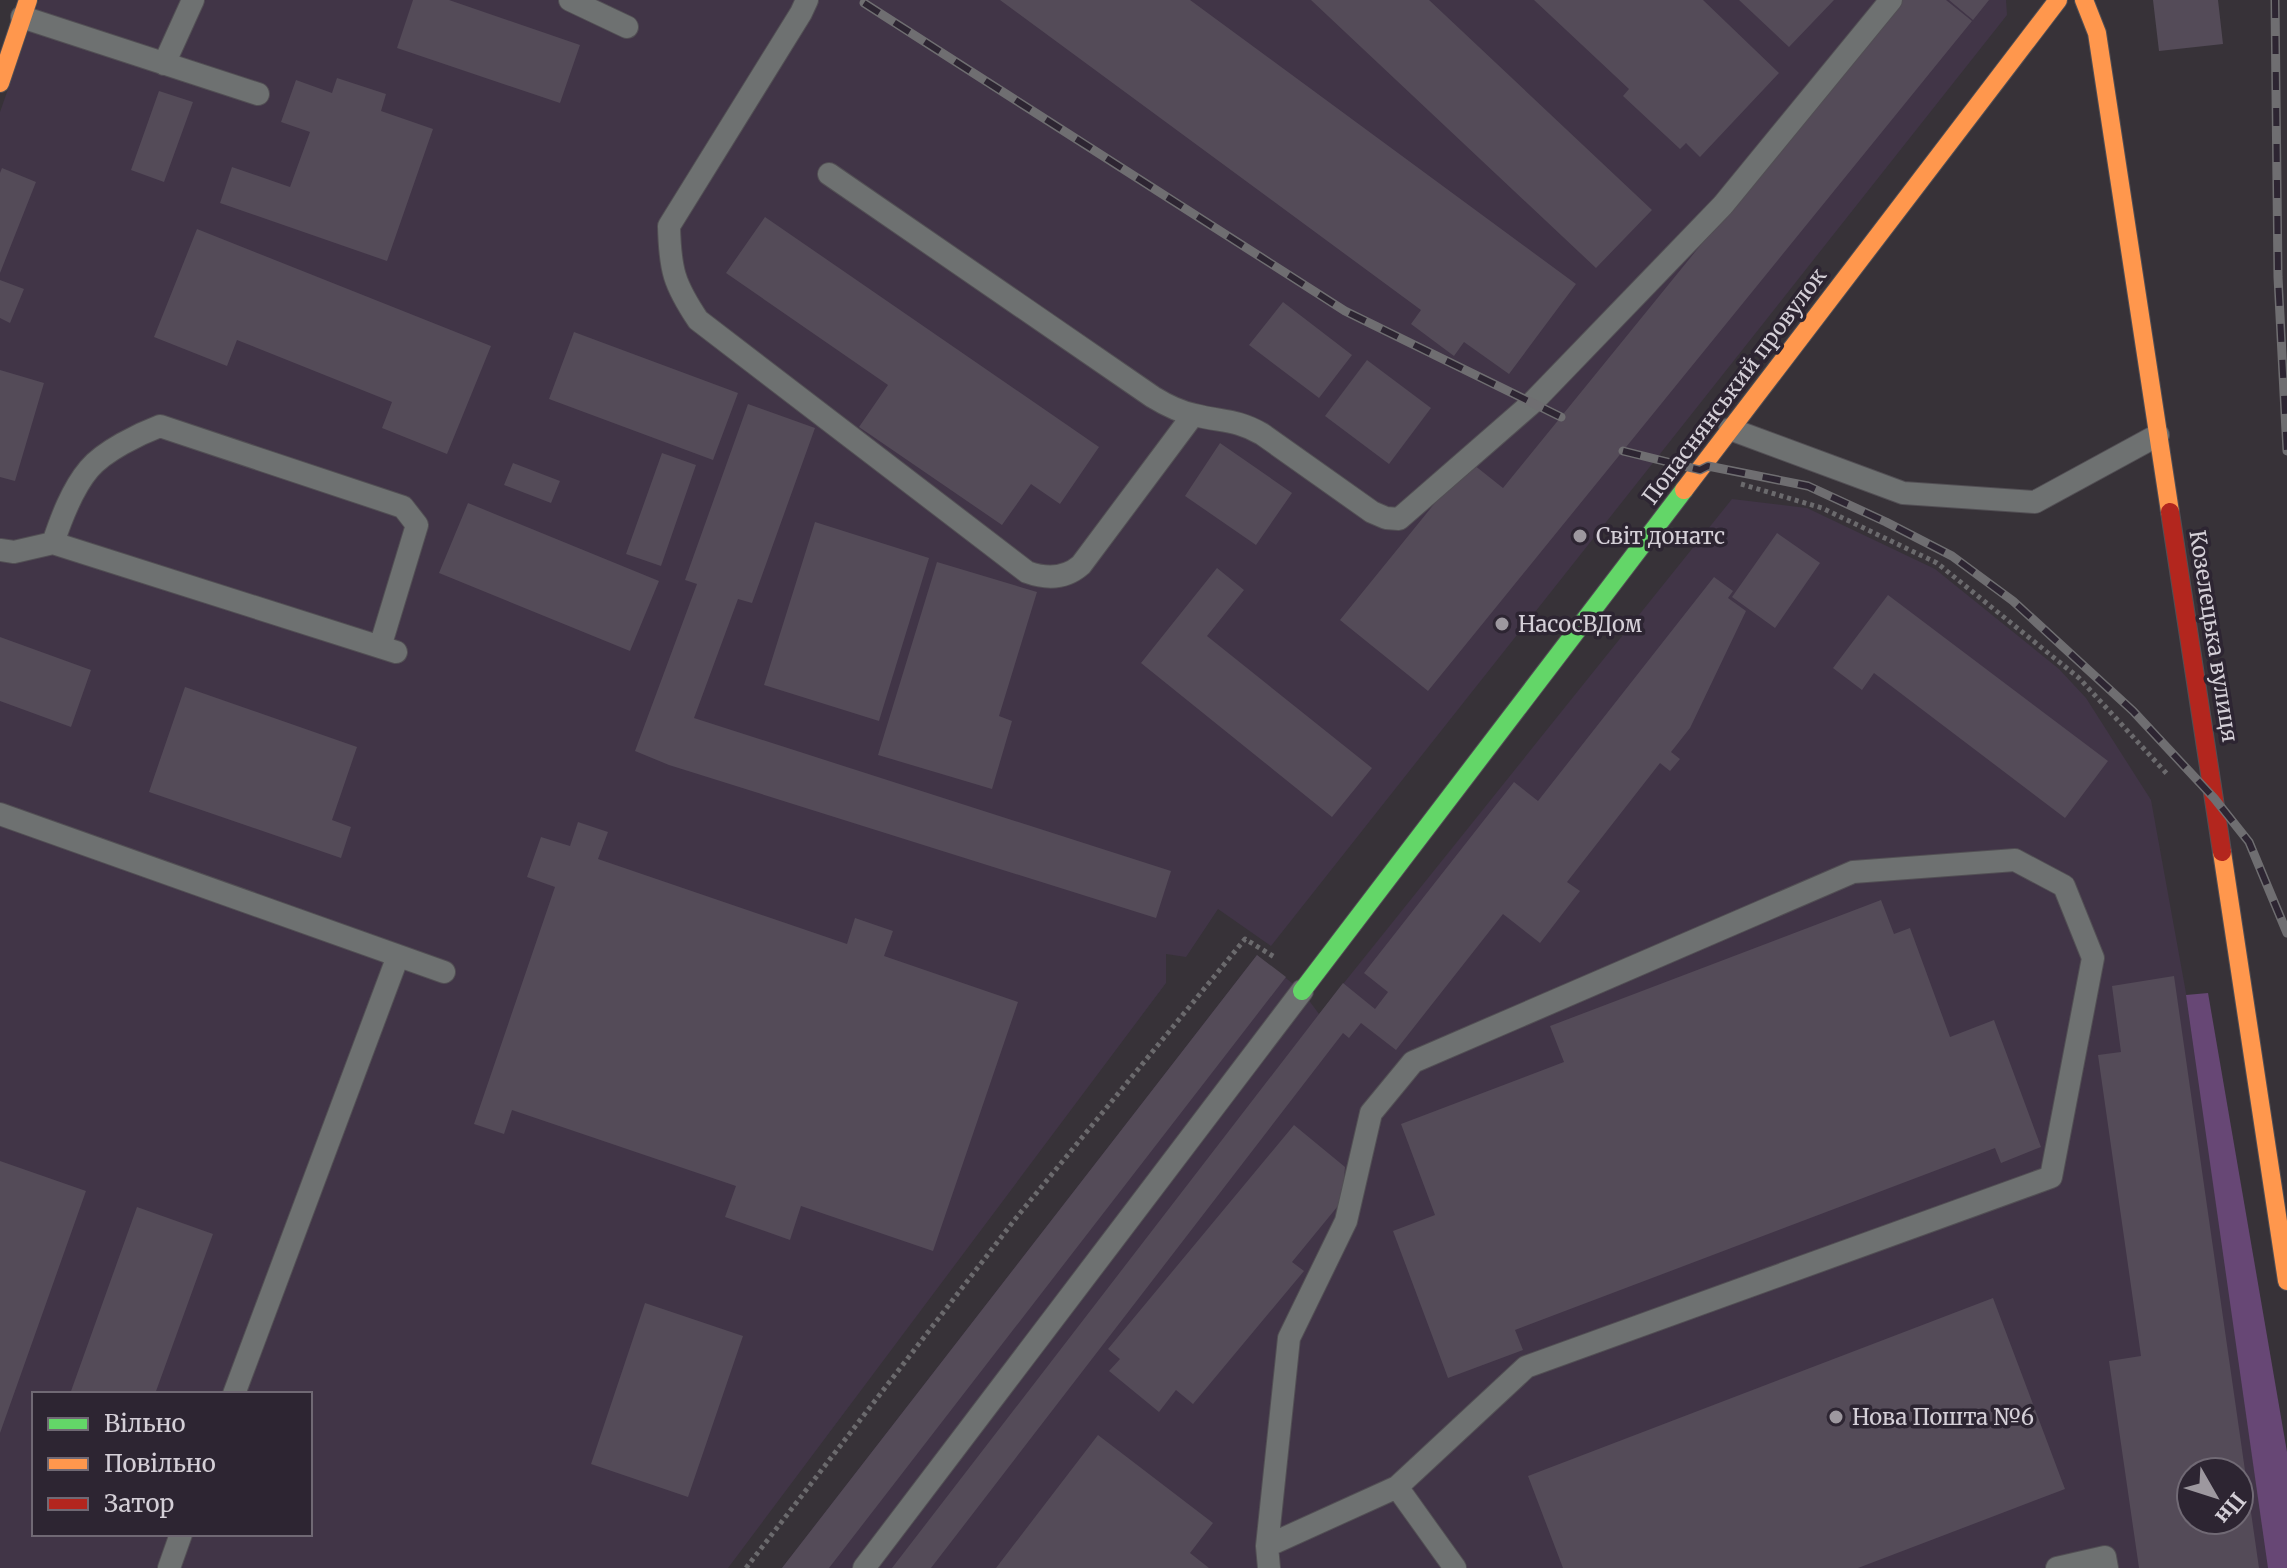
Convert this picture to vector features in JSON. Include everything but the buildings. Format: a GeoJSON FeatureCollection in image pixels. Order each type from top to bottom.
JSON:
{"type":"FeatureCollection","features":[{"type":"Feature","properties":{"kind":"street","name":"Попаснянський провулок"},"geometry":{"type":"LineString","coordinates":[[1307,985],[2058,0]]}},
{"type":"Feature","properties":{"kind":"street","name":"Козелецька вулиця"},"geometry":{"type":"LineString","coordinates":[[2084,0],[2097,33],[2287,1281]]}},
{"type":"Feature","properties":{"kind":"street"},"geometry":{"type":"LineString","coordinates":[[0,83],[25,9]]}},
{"type":"Feature","properties":{"kind":"lane"},"geometry":{"type":"LineString","coordinates":[[164,64],[193,0]]}},
{"type":"Feature","properties":{"kind":"lane"},"geometry":{"type":"LineString","coordinates":[[570,0],[627,27]]}},
{"type":"Feature","properties":{"kind":"lane"},"geometry":{"type":"LineString","coordinates":[[807,0],[669,226],[670,261],[680,293],[698,320],[1027,572],[1042,577],[1059,577],[1081,565],[1193,415]]}},
{"type":"Feature","properties":{"kind":"lane"},"geometry":{"type":"LineString","coordinates":[[829,174],[1153,397],[1193,415],[1245,424],[1372,512],[1399,519],[1532,403],[1723,205],[1891,0]]}},
{"type":"Feature","properties":{"kind":"lane"},"geometry":{"type":"LineString","coordinates":[[25,9],[164,64],[258,94]]}},
{"type":"Feature","properties":{"kind":"lane"},"geometry":{"type":"LineString","coordinates":[[0,550],[14,552],[53,543],[388,650],[417,525],[403,507],[160,426],[133,436],[89,468],[64,511],[53,543]]}},
{"type":"Feature","properties":{"kind":"lane"},"geometry":{"type":"LineString","coordinates":[[1730,429],[1903,493],[2035,502],[2158,435]]}},
{"type":"Feature","properties":{"kind":"lane"},"geometry":{"type":"LineString","coordinates":[[0,814],[444,972]]}},
{"type":"Feature","properties":{"kind":"lane"},"geometry":{"type":"LineString","coordinates":[[2015,860],[2064,886],[2093,958],[2051,1177],[1526,1367],[1397,1487],[1268,1557],[1289,1338],[1346,1221],[1371,1113],[1413,1062],[1853,872],[2015,860]]}},
{"type":"Feature","properties":{"kind":"lane"},"geometry":{"type":"LineString","coordinates":[[235,1392],[398,956]]}},
{"type":"Feature","properties":{"kind":"lane"},"geometry":{"type":"LineString","coordinates":[[864,1568],[1307,985]]}},
{"type":"Feature","properties":{"kind":"lane"},"geometry":{"type":"LineString","coordinates":[[1397,1487],[1455,1568]]}},
{"type":"Feature","properties":{"kind":"lane"},"geometry":{"type":"LineString","coordinates":[[169,1568],[180,1536]]}},
{"type":"Feature","properties":{"kind":"lane"},"geometry":{"type":"LineString","coordinates":[[2057,1568],[2105,1557],[2107,1568]]}},
{"type":"Feature","properties":{"kind":"path"},"geometry":{"type":"LineString","coordinates":[[1692,479],[1734,482],[1822,508],[1937,563],[2079,678],[2172,780]]}},
{"type":"Feature","properties":{"kind":"path"},"geometry":{"type":"LineString","coordinates":[[746,1568],[1016,1218],[1245,939],[1307,985]]}},
{"type":"Feature","properties":{"kind":"shaded area"},"geometry":{"type":"Polygon","coordinates":[[[39,0],[2006,0],[2007,15],[1271,946],[1218,909],[1186,957],[1166,954],[1166,983],[728,1568],[0,1568],[0,112],[39,0]]]}},
{"type":"Feature","properties":{"kind":"shaded area"},"geometry":{"type":"Polygon","coordinates":[[[1732,499],[1807,508],[1935,569],[2059,669],[2086,698],[2151,800],[2233,1252],[2270,1568],[782,1568],[1257,955],[1302,991],[1319,1014],[1732,499]]]}},
{"type":"Feature","properties":{"kind":"shaded area"},"geometry":{"type":"Polygon","coordinates":[[[2208,993],[2287,1452],[2287,1568],[2268,1568],[2255,1477],[2255,1456],[2252,1456],[2186,995],[2208,993]]]}},
{"type":"Feature","properties":{"kind":"railway"},"geometry":{"type":"LineString","coordinates":[[2275,0],[2278,277],[2287,451]]}},
{"type":"Feature","properties":{"kind":"railway"},"geometry":{"type":"LineString","coordinates":[[864,3],[1345,311],[1561,417]]}},
{"type":"Feature","properties":{"kind":"railway"},"geometry":{"type":"LineString","coordinates":[[1623,451],[1700,470],[1708,466],[1808,486],[1952,556],[2013,601],[2133,711],[2214,798],[2249,842],[2287,933]]}},
{"type":"Feature","properties":{"kind":"traffic: fast"},"geometry":{"type":"LineString","coordinates":[[1302,991],[1684,490]]}},
{"type":"Feature","properties":{"kind":"traffic: slow"},"geometry":{"type":"LineString","coordinates":[[0,83],[28,0]]}},
{"type":"Feature","properties":{"kind":"traffic: slow"},"geometry":{"type":"LineString","coordinates":[[1684,490],[2058,0]]}},
{"type":"Feature","properties":{"kind":"traffic: slow"},"geometry":{"type":"LineString","coordinates":[[2084,0],[2097,33],[2170,512]]}},
{"type":"Feature","properties":{"kind":"traffic: slow"},"geometry":{"type":"LineString","coordinates":[[2222,852],[2287,1281]]}},
{"type":"Feature","properties":{"kind":"traffic: jam"},"geometry":{"type":"LineString","coordinates":[[2170,512],[2222,852]]}},
{"type":"Feature","properties":{"kind":"place","name":"Світ донатс"},"geometry":{"type":"Point","coordinates":[1580,536]}},
{"type":"Feature","properties":{"kind":"place","name":"НасосВДом"},"geometry":{"type":"Point","coordinates":[1502,624]}},
{"type":"Feature","properties":{"kind":"place","name":"Нова Пошта №6"},"geometry":{"type":"Point","coordinates":[1836,1417]}}]}
